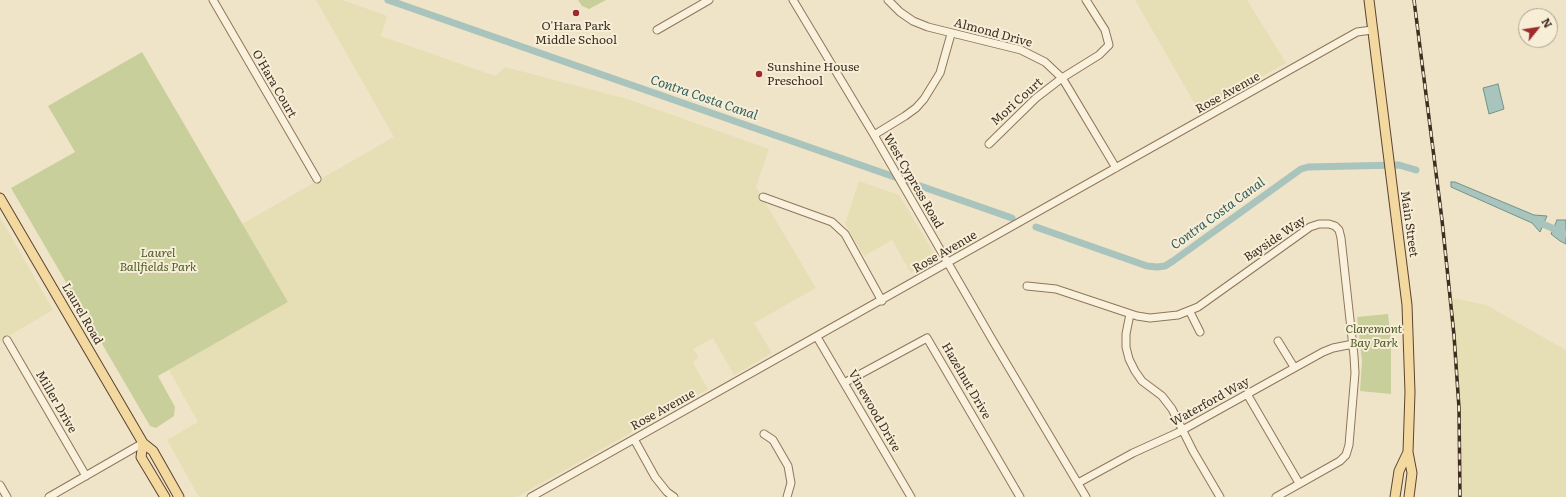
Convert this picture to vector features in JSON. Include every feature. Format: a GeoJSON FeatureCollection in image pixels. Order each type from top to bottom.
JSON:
{"type":"FeatureCollection","features":[{"type":"Feature","properties":{"kind":"main road","name":"Main Street"},"geometry":{"type":"LineString","coordinates":[[1369,0],[1403,271],[1409,332],[1410,392],[1408,452],[1412,473],[1409,497]]}},
{"type":"Feature","properties":{"kind":"main road","name":"Laurel Road"},"geometry":{"type":"LineString","coordinates":[[0,198],[143,443],[153,451],[179,497]]}},
{"type":"Feature","properties":{"kind":"main road","name":"Laurel Road"},"geometry":{"type":"LineString","coordinates":[[143,443],[141,457],[164,497]]}},
{"type":"Feature","properties":{"kind":"main road","name":"Main Street"},"geometry":{"type":"LineString","coordinates":[[1395,497],[1399,471],[1408,452]]}},
{"type":"Feature","properties":{"kind":"street","name":"O'Hara Court"},"geometry":{"type":"LineString","coordinates":[[213,0],[317,179]]}},
{"type":"Feature","properties":{"kind":"street"},"geometry":{"type":"LineString","coordinates":[[657,30],[709,0]]}},
{"type":"Feature","properties":{"kind":"street","name":"West Cypress Road"},"geometry":{"type":"LineString","coordinates":[[793,0],[874,135],[1086,497]]}},
{"type":"Feature","properties":{"kind":"street","name":"Almond Drive"},"geometry":{"type":"LineString","coordinates":[[888,0],[900,12],[913,21],[928,27],[951,34],[1021,50],[1045,62],[1062,78],[1116,168]]}},
{"type":"Feature","properties":{"kind":"street","name":"Mori Court"},"geometry":{"type":"LineString","coordinates":[[989,144],[1025,107],[1062,78],[1099,55],[1109,44],[1105,30],[1086,0]]}},
{"type":"Feature","properties":{"kind":"street","name":"Rose Avenue"},"geometry":{"type":"LineString","coordinates":[[531,497],[1358,32],[1372,30]]}},
{"type":"Feature","properties":{"kind":"street"},"geometry":{"type":"LineString","coordinates":[[874,135],[905,116],[924,99],[940,73],[951,34]]}},
{"type":"Feature","properties":{"kind":"street"},"geometry":{"type":"LineString","coordinates":[[763,196],[832,222],[844,234],[882,300]]}},
{"type":"Feature","properties":{"kind":"street","name":"Bayside Way"},"geometry":{"type":"LineString","coordinates":[[1026,286],[1056,289],[1130,314],[1150,318],[1165,318],[1190,312],[1304,230],[1320,224],[1335,226],[1341,238],[1355,373],[1349,445],[1346,455],[1340,461],[1276,497]]}},
{"type":"Feature","properties":{"kind":"street"},"geometry":{"type":"LineString","coordinates":[[1190,312],[1200,332]]}},
{"type":"Feature","properties":{"kind":"street"},"geometry":{"type":"LineString","coordinates":[[1130,314],[1126,334],[1126,346],[1129,359],[1142,381],[1162,396],[1172,409],[1220,497]]}},
{"type":"Feature","properties":{"kind":"street","name":"Vinewood Drive"},"geometry":{"type":"LineString","coordinates":[[817,337],[911,497]]}},
{"type":"Feature","properties":{"kind":"street","name":"Hazelnut Drive"},"geometry":{"type":"LineString","coordinates":[[844,383],[927,338],[1020,497]]}},
{"type":"Feature","properties":{"kind":"street","name":"Miller Drive"},"geometry":{"type":"LineString","coordinates":[[6,340],[86,476]]}},
{"type":"Feature","properties":{"kind":"street"},"geometry":{"type":"LineString","coordinates":[[1278,341],[1294,367]]}},
{"type":"Feature","properties":{"kind":"street","name":"Waterford Way"},"geometry":{"type":"LineString","coordinates":[[1078,483],[1132,453],[1164,440],[1183,430],[1322,352],[1353,344]]}},
{"type":"Feature","properties":{"kind":"street"},"geometry":{"type":"LineString","coordinates":[[1247,394],[1299,483]]}},
{"type":"Feature","properties":{"kind":"street"},"geometry":{"type":"LineString","coordinates":[[764,434],[773,440],[788,466],[790,483],[787,497]]}},
{"type":"Feature","properties":{"kind":"street"},"geometry":{"type":"LineString","coordinates":[[634,439],[655,477],[667,492],[674,497]]}},
{"type":"Feature","properties":{"kind":"street"},"geometry":{"type":"LineString","coordinates":[[49,497],[143,443]]}},
{"type":"Feature","properties":{"kind":"street"},"geometry":{"type":"LineString","coordinates":[[0,485],[7,497]]}},
{"type":"Feature","properties":{"kind":"shaded area"},"geometry":{"type":"Polygon","coordinates":[[[316,0],[343,0],[387,16],[381,36],[495,76],[505,67],[627,99],[769,149],[756,187],[816,288],[754,323],[772,353],[734,375],[713,338],[693,349],[698,357],[693,363],[708,389],[517,497],[199,497],[167,440],[198,422],[169,370],[288,302],[242,224],[394,137],[316,0]]]}},
{"type":"Feature","properties":{"kind":"shaded area"},"geometry":{"type":"Polygon","coordinates":[[[1135,0],[1247,0],[1286,63],[1199,111],[1135,0]]]}},
{"type":"Feature","properties":{"kind":"shaded area"},"geometry":{"type":"Polygon","coordinates":[[[859,181],[899,195],[937,258],[911,273],[892,240],[864,256],[845,224],[859,181]]]}},
{"type":"Feature","properties":{"kind":"shaded area"},"geometry":{"type":"Polygon","coordinates":[[[0,217],[53,310],[0,341],[0,217]]]}},
{"type":"Feature","properties":{"kind":"shaded area"},"geometry":{"type":"Polygon","coordinates":[[[1448,297],[1486,305],[1566,350],[1566,497],[1457,497],[1461,450],[1448,297]]]}},
{"type":"Feature","properties":{"kind":"green space"},"geometry":{"type":"Polygon","coordinates":[[[578,0],[606,0],[589,9],[582,6],[578,0]]]}},
{"type":"Feature","properties":{"kind":"green space","name":"Laurel Ballfields Park"},"geometry":{"type":"Polygon","coordinates":[[[142,52],[288,302],[158,376],[175,407],[174,416],[156,428],[150,426],[11,188],[75,152],[48,106],[142,52]]]}},
{"type":"Feature","properties":{"kind":"green space","name":"Claremont Bay Park"},"geometry":{"type":"Polygon","coordinates":[[[1388,314],[1391,339],[1391,394],[1360,391],[1362,361],[1357,317],[1388,314]]]}},
{"type":"Feature","properties":{"kind":"water"},"geometry":{"type":"Polygon","coordinates":[[[1498,84],[1504,109],[1489,114],[1483,88],[1498,84]]]}},
{"type":"Feature","properties":{"kind":"water"},"geometry":{"type":"Polygon","coordinates":[[[1451,182],[1455,182],[1534,215],[1547,216],[1540,232],[1532,223],[1451,187],[1451,182]]]}},
{"type":"Feature","properties":{"kind":"water"},"geometry":{"type":"Polygon","coordinates":[[[1557,220],[1566,220],[1566,244],[1551,234],[1557,220]]]}},
{"type":"Feature","properties":{"kind":"waterway","name":"Contra Costa Canal"},"geometry":{"type":"LineString","coordinates":[[388,0],[1012,218]]}},
{"type":"Feature","properties":{"kind":"waterway","name":"Contra Costa Canal"},"geometry":{"type":"LineString","coordinates":[[1036,227],[1147,266],[1165,266],[1301,169],[1308,167],[1399,165],[1416,170]]}},
{"type":"Feature","properties":{"kind":"waterway","name":"Contra Costa Canal"},"geometry":{"type":"LineString","coordinates":[[1536,221],[1566,234]]}},
{"type":"Feature","properties":{"kind":"railway"},"geometry":{"type":"LineString","coordinates":[[1414,0],[1442,220],[1454,335],[1459,408],[1460,497]]}},
{"type":"Feature","properties":{"kind":"place","name":"O'Hara Park Middle School"},"geometry":{"type":"Point","coordinates":[576,13]}},
{"type":"Feature","properties":{"kind":"place","name":"Sunshine House Preschool"},"geometry":{"type":"Point","coordinates":[759,74]}}]}
